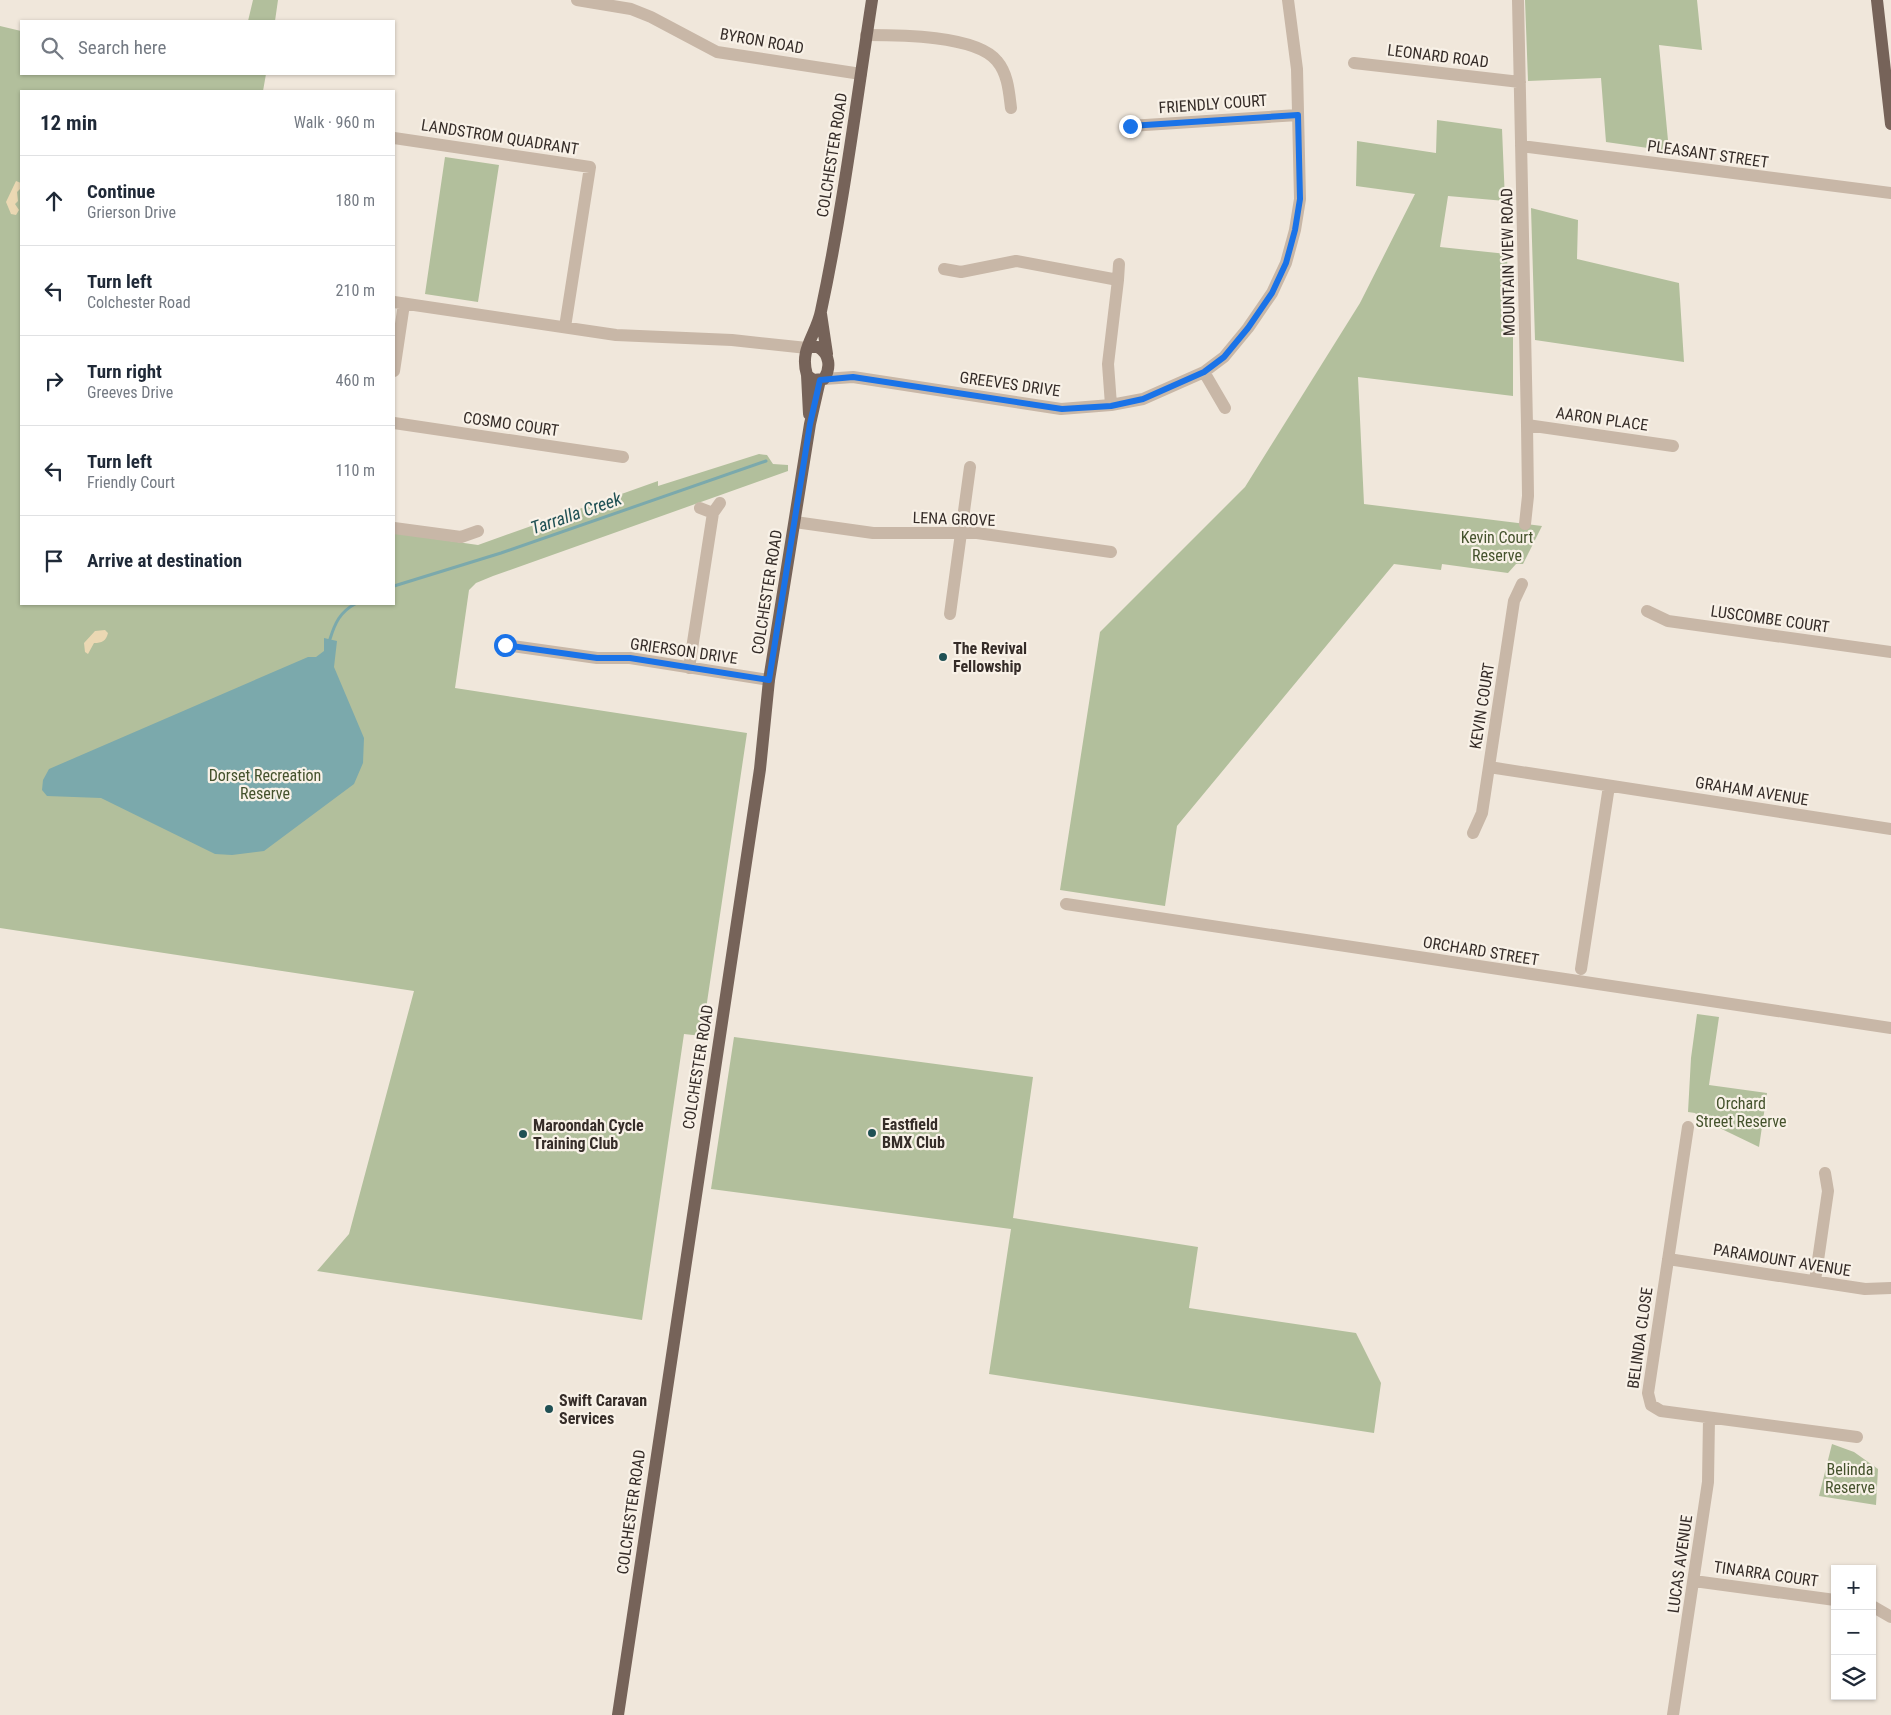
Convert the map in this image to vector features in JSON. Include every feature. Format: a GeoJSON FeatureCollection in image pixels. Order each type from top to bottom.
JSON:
{"type":"FeatureCollection","features":[{"type":"Feature","properties":{"kind":"main road","name":"COLCHESTER ROAD"},"geometry":{"type":"LineString","coordinates":[[810,424],[806,352],[821,314],[840,214],[872,0]]}},
{"type":"Feature","properties":{"kind":"main road"},"geometry":{"type":"LineString","coordinates":[[1877,0],[1891,124]]}},
{"type":"Feature","properties":{"kind":"main road","name":"COLCHESTER ROAD"},"geometry":{"type":"LineString","coordinates":[[618,1715],[760,769],[769,680],[810,424],[828,359],[821,314]]}},
{"type":"Feature","properties":{"kind":"main road"},"geometry":{"type":"LineString","coordinates":[[806,352],[818,347],[828,359]]}},
{"type":"Feature","properties":{"kind":"main road"},"geometry":{"type":"LineString","coordinates":[[807,375],[814,380],[822,380]]}},
{"type":"Feature","properties":{"kind":"street","name":"BYRON ROAD"},"geometry":{"type":"LineString","coordinates":[[578,0],[631,9],[651,17],[717,52],[861,74]]}},
{"type":"Feature","properties":{"kind":"street","name":"GREEVES DRIVE"},"geometry":{"type":"LineString","coordinates":[[822,380],[853,377],[1062,409],[1111,406],[1143,399],[1204,372],[1224,357],[1248,328],[1272,293],[1286,263],[1295,230],[1300,199],[1297,55],[1288,0]]}},
{"type":"Feature","properties":{"kind":"street","name":"MOUNTAIN VIEW ROAD"},"geometry":{"type":"LineString","coordinates":[[1518,0],[1528,425],[1528,496],[1525,524]]}},
{"type":"Feature","properties":{"kind":"street"},"geometry":{"type":"LineString","coordinates":[[866,35],[911,36],[964,44],[983,50],[996,59],[1002,69],[1007,81],[1011,108]]}},
{"type":"Feature","properties":{"kind":"street","name":"LEONARD ROAD"},"geometry":{"type":"LineString","coordinates":[[1354,63],[1520,82]]}},
{"type":"Feature","properties":{"kind":"street","name":"FRIENDLY COURT"},"geometry":{"type":"LineString","coordinates":[[1130,126],[1298,115]]}},
{"type":"Feature","properties":{"kind":"street","name":"LANDSTROM QUADRANT"},"geometry":{"type":"LineString","coordinates":[[395,138],[590,167],[565,327]]}},
{"type":"Feature","properties":{"kind":"street","name":"PLEASANT STREET"},"geometry":{"type":"LineString","coordinates":[[1522,146],[1891,194]]}},
{"type":"Feature","properties":{"kind":"street"},"geometry":{"type":"LineString","coordinates":[[944,269],[961,272],[1016,261],[1118,280]]}},
{"type":"Feature","properties":{"kind":"street"},"geometry":{"type":"LineString","coordinates":[[1111,406],[1108,364],[1119,264]]}},
{"type":"Feature","properties":{"kind":"street"},"geometry":{"type":"LineString","coordinates":[[395,357],[399,303],[616,335],[732,340],[806,352]]}},
{"type":"Feature","properties":{"kind":"street","name":"GREEVES DRIVE"},"geometry":{"type":"LineString","coordinates":[[828,359],[853,377]]}},
{"type":"Feature","properties":{"kind":"street"},"geometry":{"type":"LineString","coordinates":[[1204,372],[1225,408]]}},
{"type":"Feature","properties":{"kind":"street","name":"COSMO COURT"},"geometry":{"type":"LineString","coordinates":[[395,423],[623,456]]}},
{"type":"Feature","properties":{"kind":"street","name":"AARON PLACE"},"geometry":{"type":"LineString","coordinates":[[1528,425],[1673,446]]}},
{"type":"Feature","properties":{"kind":"street"},"geometry":{"type":"LineString","coordinates":[[950,614],[970,467]]}},
{"type":"Feature","properties":{"kind":"street"},"geometry":{"type":"LineString","coordinates":[[689,668],[716,508],[700,508]]}},
{"type":"Feature","properties":{"kind":"street","name":"LENA GROVE"},"geometry":{"type":"LineString","coordinates":[[795,522],[873,534],[961,532],[1111,552]]}},
{"type":"Feature","properties":{"kind":"street"},"geometry":{"type":"LineString","coordinates":[[395,528],[461,537],[478,530]]}},
{"type":"Feature","properties":{"kind":"street","name":"KEVIN COURT"},"geometry":{"type":"LineString","coordinates":[[1473,833],[1482,813],[1514,601],[1522,584]]}},
{"type":"Feature","properties":{"kind":"street","name":"LUSCOMBE COURT"},"geometry":{"type":"LineString","coordinates":[[1647,611],[1668,621],[1891,652]]}},
{"type":"Feature","properties":{"kind":"street","name":"GRIERSON DRIVE"},"geometry":{"type":"LineString","coordinates":[[505,645],[597,658],[630,658],[769,680]]}},
{"type":"Feature","properties":{"kind":"street","name":"GRAHAM AVENUE"},"geometry":{"type":"LineString","coordinates":[[1489,767],[1891,829]]}},
{"type":"Feature","properties":{"kind":"street"},"geometry":{"type":"LineString","coordinates":[[1581,969],[1609,786]]}},
{"type":"Feature","properties":{"kind":"street","name":"ORCHARD STREET"},"geometry":{"type":"LineString","coordinates":[[1066,904],[1891,1028]]}},
{"type":"Feature","properties":{"kind":"street","name":"BELINDA CLOSE"},"geometry":{"type":"LineString","coordinates":[[1688,1127],[1648,1399],[1651,1405],[1661,1411],[1857,1437]]}},
{"type":"Feature","properties":{"kind":"street"},"geometry":{"type":"LineString","coordinates":[[1815,1281],[1828,1191],[1825,1173]]}},
{"type":"Feature","properties":{"kind":"street","name":"PARAMOUNT AVENUE"},"geometry":{"type":"LineString","coordinates":[[1668,1259],[1872,1289],[1891,1288]]}},
{"type":"Feature","properties":{"kind":"street","name":"LUCAS AVENUE"},"geometry":{"type":"LineString","coordinates":[[1673,1715],[1708,1482],[1709,1418]]}},
{"type":"Feature","properties":{"kind":"street","name":"TINARRA COURT"},"geometry":{"type":"LineString","coordinates":[[1694,1581],[1831,1599]]}},
{"type":"Feature","properties":{"kind":"street"},"geometry":{"type":"LineString","coordinates":[[1876,1608],[1891,1617]]}},
{"type":"Feature","properties":{"kind":"green space"},"geometry":{"type":"Polygon","coordinates":[[[253,0],[278,0],[275,20],[248,20],[253,0]]]}},
{"type":"Feature","properties":{"kind":"green space"},"geometry":{"type":"Polygon","coordinates":[[[1525,0],[1697,0],[1702,50],[1659,45],[1669,151],[1606,142],[1601,78],[1528,81],[1525,0]]]}},
{"type":"Feature","properties":{"kind":"green space","name":"Dorset Recreation Reserve"},"geometry":{"type":"Polygon","coordinates":[[[0,26],[20,31],[20,75],[266,75],[263,90],[20,90],[20,605],[395,605],[395,533],[478,545],[658,481],[658,486],[759,454],[767,455],[773,464],[788,465],[788,471],[493,576],[476,583],[469,590],[455,688],[747,733],[702,1036],[684,1034],[642,1320],[317,1271],[349,1234],[414,991],[0,928],[0,26]]]}},
{"type":"Feature","properties":{"kind":"green space","name":"Kevin Court Reserve"},"geometry":{"type":"Polygon","coordinates":[[[1437,120],[1502,129],[1505,201],[1448,196],[1440,247],[1507,254],[1509,321],[1513,330],[1513,396],[1358,377],[1364,504],[1542,526],[1523,564],[1516,564],[1508,573],[1442,564],[1441,570],[1394,564],[1177,826],[1165,906],[1060,890],[1100,632],[1245,487],[1360,303],[1415,194],[1356,186],[1357,141],[1436,153],[1437,120]]]}},
{"type":"Feature","properties":{"kind":"green space"},"geometry":{"type":"Polygon","coordinates":[[[445,157],[499,165],[478,302],[425,294],[445,157]]]}},
{"type":"Feature","properties":{"kind":"green space"},"geometry":{"type":"Polygon","coordinates":[[[1531,208],[1578,220],[1577,259],[1679,283],[1684,362],[1535,340],[1531,208]]]}},
{"type":"Feature","properties":{"kind":"green space","name":"Orchard Street Reserve"},"geometry":{"type":"Polygon","coordinates":[[[1697,1014],[1719,1017],[1709,1085],[1767,1093],[1759,1147],[1703,1120],[1695,1113],[1688,1112],[1691,1058],[1697,1014]]]}},
{"type":"Feature","properties":{"kind":"green space"},"geometry":{"type":"Polygon","coordinates":[[[734,1037],[1033,1077],[1013,1218],[1198,1247],[1189,1308],[1356,1333],[1381,1383],[1374,1433],[989,1374],[1011,1229],[711,1189],[734,1037]]]}},
{"type":"Feature","properties":{"kind":"green space","name":"Belinda Reserve"},"geometry":{"type":"Polygon","coordinates":[[[1832,1444],[1854,1452],[1878,1469],[1876,1505],[1819,1496],[1832,1444]]]}},
{"type":"Feature","properties":{"kind":"sand"},"geometry":{"type":"Polygon","coordinates":[[[16,181],[20,183],[20,189],[17,192],[18,201],[15,204],[19,210],[16,215],[11,214],[6,202],[16,181]]]}},
{"type":"Feature","properties":{"kind":"sand"},"geometry":{"type":"Polygon","coordinates":[[[105,630],[108,633],[105,640],[94,643],[88,654],[85,652],[84,643],[95,631],[105,630]]]}},
{"type":"Feature","properties":{"kind":"water"},"geometry":{"type":"Polygon","coordinates":[[[324,638],[337,641],[334,667],[364,738],[363,763],[354,784],[264,851],[232,855],[215,854],[101,798],[47,796],[42,790],[43,780],[49,769],[308,657],[316,657],[324,651],[324,638]]]}},
{"type":"Feature","properties":{"kind":"waterway","name":"Tarralla Creek"},"geometry":{"type":"LineString","coordinates":[[395,586],[501,553],[766,461]]}},
{"type":"Feature","properties":{"kind":"waterway","name":"Tarralla Creek"},"geometry":{"type":"LineString","coordinates":[[330,639],[339,618],[354,605]]}},
{"type":"Feature","properties":{"kind":"place","name":"The Revival Fellowship"},"geometry":{"type":"Point","coordinates":[943,657]}},
{"type":"Feature","properties":{"kind":"place","name":"Eastfield BMX Club"},"geometry":{"type":"Point","coordinates":[872,1133]}},
{"type":"Feature","properties":{"kind":"place","name":"Maroondah Cycle Training Club"},"geometry":{"type":"Point","coordinates":[523,1134]}},
{"type":"Feature","properties":{"kind":"place","name":"Swift Caravan Services"},"geometry":{"type":"Point","coordinates":[549,1409]}},
{"type":"Feature","properties":{"kind":"route"},"geometry":{"type":"LineString","coordinates":[[505,645],[597,658],[630,658],[769,680],[810,424],[818,397],[820,380],[853,377],[1062,409],[1111,406],[1143,399],[1204,372],[1224,357],[1248,328],[1272,293],[1286,263],[1295,230],[1300,199],[1298,115],[1130,126]]}}]}
